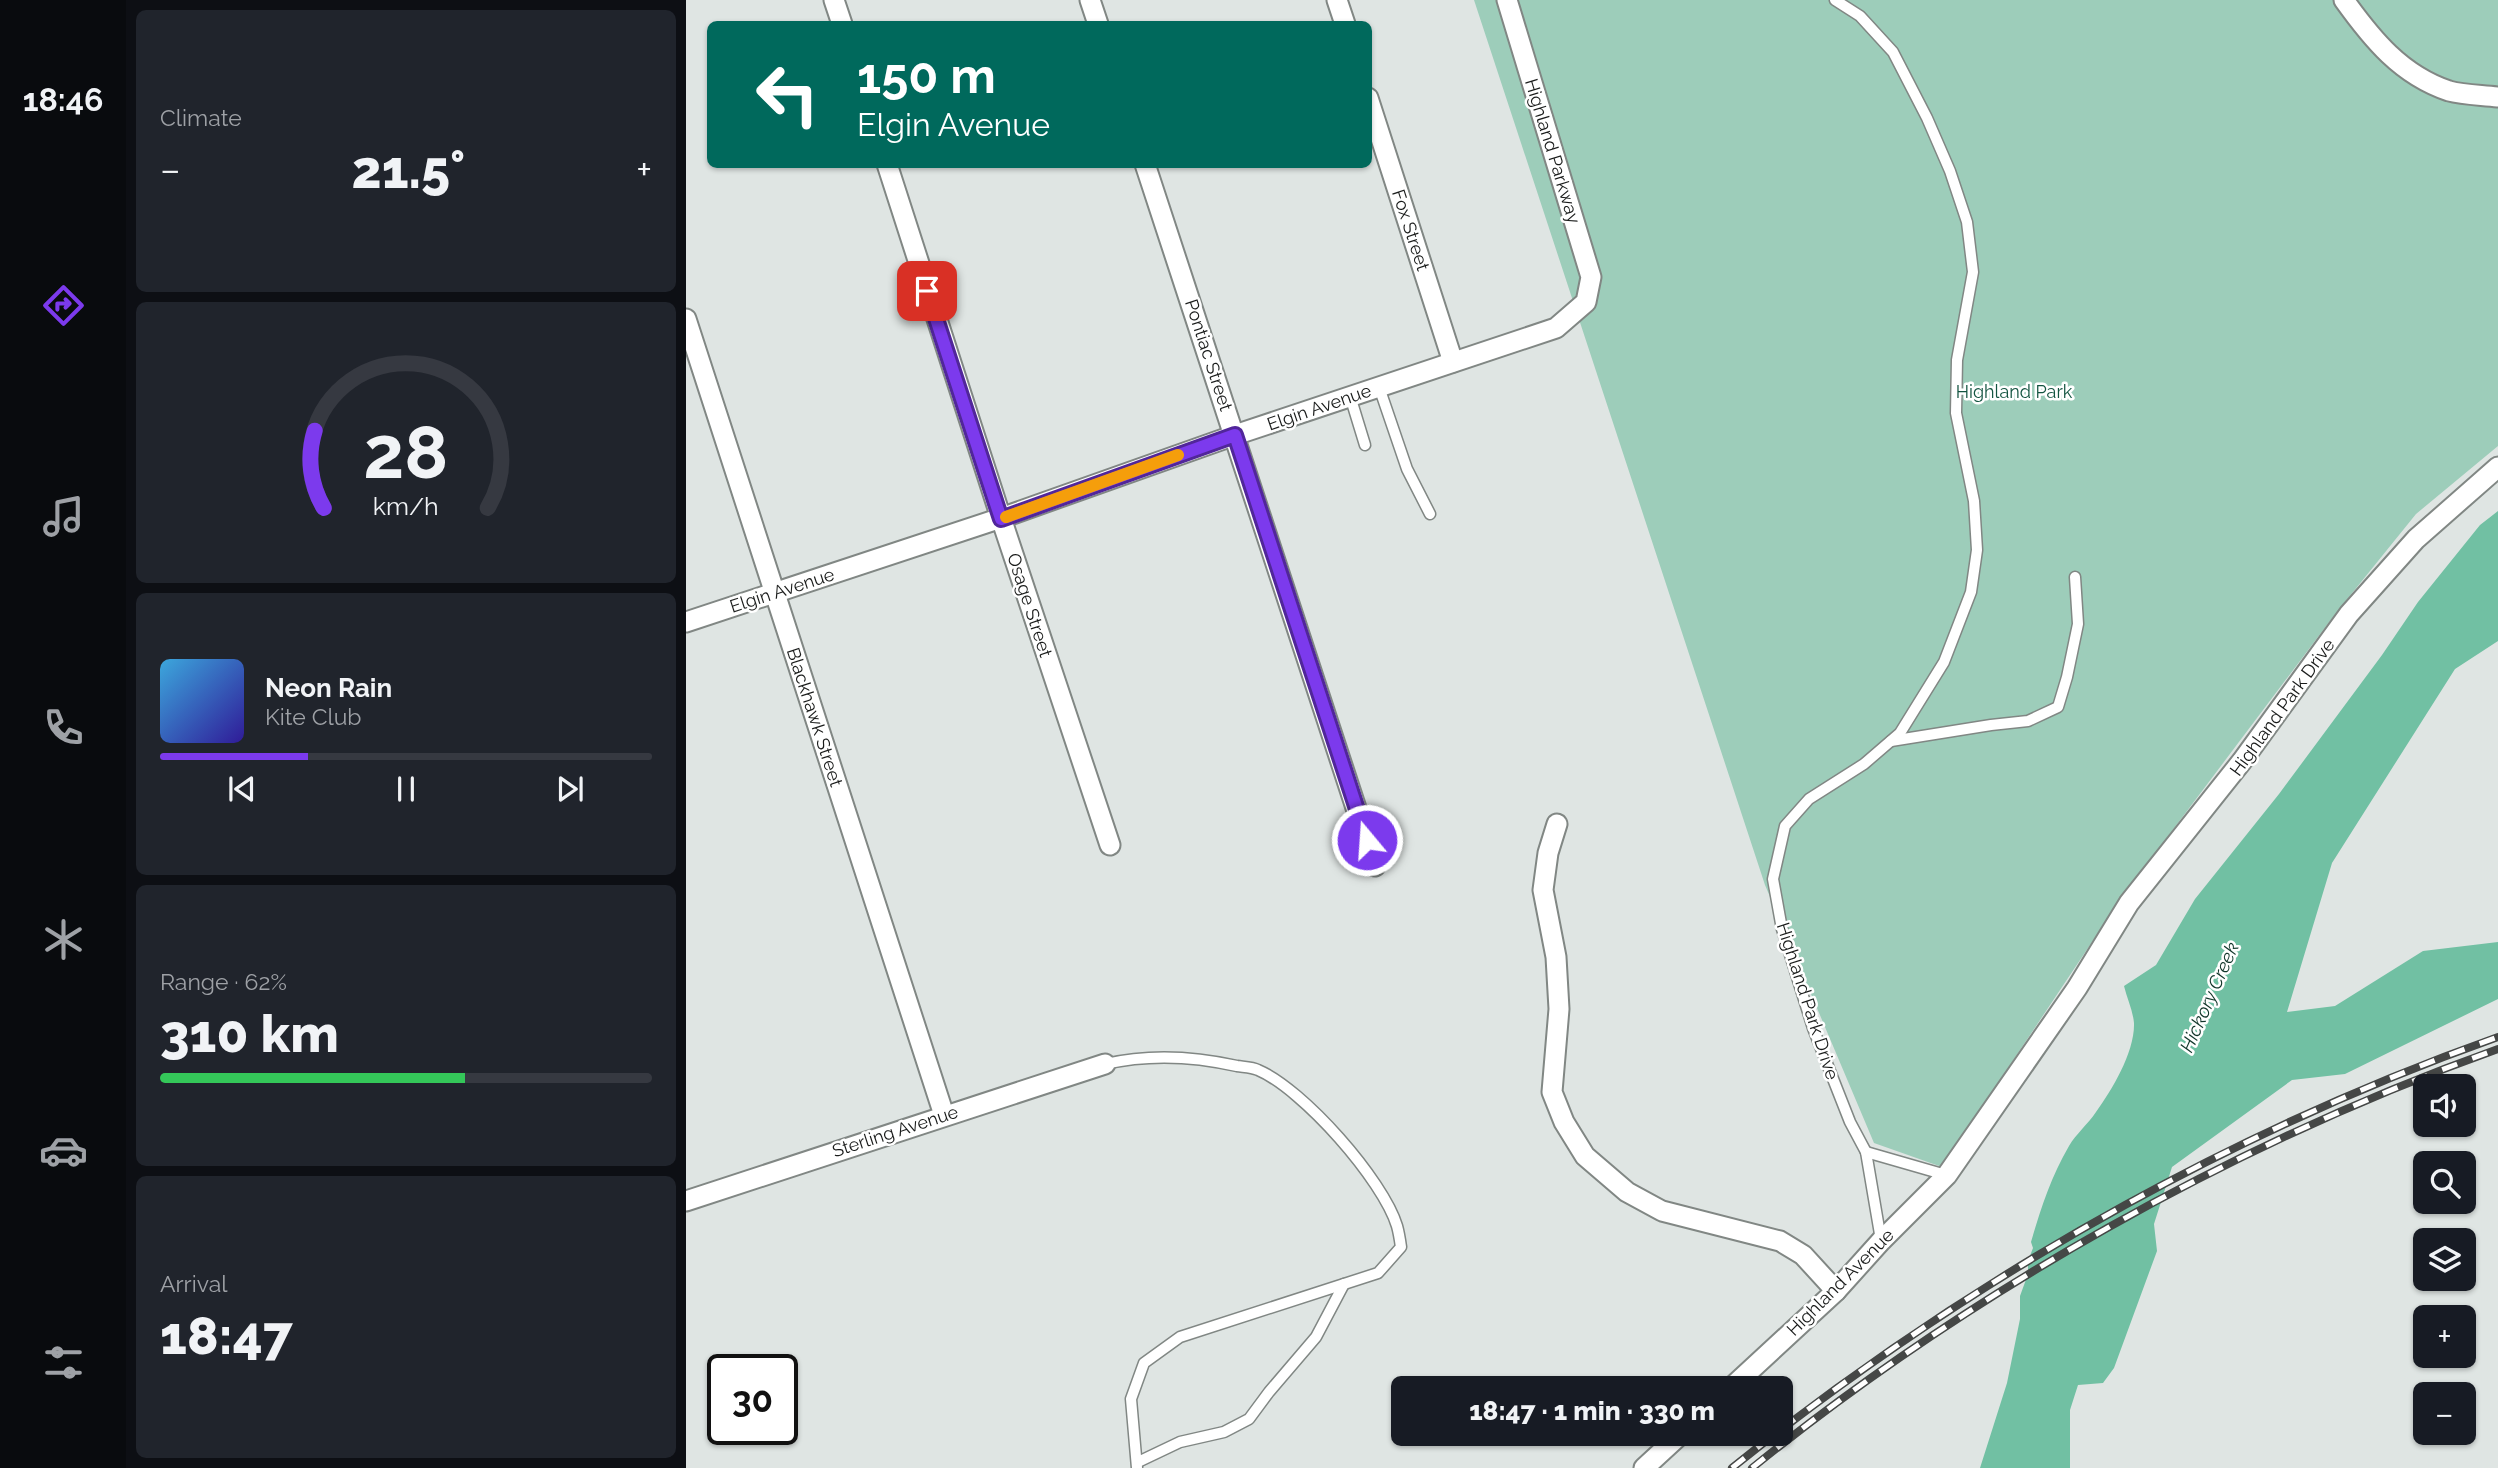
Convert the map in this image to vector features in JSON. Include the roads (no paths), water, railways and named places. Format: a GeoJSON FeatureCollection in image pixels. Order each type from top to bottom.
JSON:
{"type":"FeatureCollection","features":[{"type":"Feature","properties":{"kind":"street"},"geometry":{"type":"LineString","coordinates":[[834,0],[841,21]]}},
{"type":"Feature","properties":{"kind":"street"},"geometry":{"type":"LineString","coordinates":[[1090,0],[1097,21]]}},
{"type":"Feature","properties":{"kind":"street"},"geometry":{"type":"LineString","coordinates":[[1337,0],[1344,21]]}},
{"type":"Feature","properties":{"kind":"street","name":"Highland Parkway"},"geometry":{"type":"LineString","coordinates":[[1507,0],[1591,277],[1586,302]]}},
{"type":"Feature","properties":{"kind":"street"},"geometry":{"type":"LineString","coordinates":[[2344,0],[2372,39],[2407,71],[2450,91],[2498,97]]}},
{"type":"Feature","properties":{"kind":"street","name":"Fox Street"},"geometry":{"type":"LineString","coordinates":[[1372,110],[1453,362]]}},
{"type":"Feature","properties":{"kind":"street","name":"Osage Street"},"geometry":{"type":"LineString","coordinates":[[888,168],[1001,519],[1110,845]]}},
{"type":"Feature","properties":{"kind":"street","name":"Pontiac Street"},"geometry":{"type":"LineString","coordinates":[[1146,168],[1375,866]]}},
{"type":"Feature","properties":{"kind":"street","name":"Elgin Avenue"},"geometry":{"type":"LineString","coordinates":[[686,622],[1001,519],[1235,435],[1556,328],[1586,302]]}},
{"type":"Feature","properties":{"kind":"street","name":"Blackhawk Street"},"geometry":{"type":"LineString","coordinates":[[686,318],[944,1115]]}},
{"type":"Feature","properties":{"kind":"street","name":"Highland Park Drive"},"geometry":{"type":"LineString","coordinates":[[1947,1175],[2077,988],[2129,903],[2242,761],[2350,614],[2416,540],[2498,467]]}},
{"type":"Feature","properties":{"kind":"street"},"geometry":{"type":"LineString","coordinates":[[1557,824],[1548,853],[1544,890],[1556,957],[1559,1009],[1552,1092],[1564,1122],[1585,1156],[1627,1192],[1662,1211],[1780,1241],[1803,1255],[1836,1291]]}},
{"type":"Feature","properties":{"kind":"street","name":"Sterling Avenue"},"geometry":{"type":"LineString","coordinates":[[686,1200],[1105,1063]]}},
{"type":"Feature","properties":{"kind":"street","name":"Highland Avenue"},"geometry":{"type":"LineString","coordinates":[[1744,1376],[1836,1291],[1947,1175]]}},
{"type":"Feature","properties":{"kind":"street"},"geometry":{"type":"LineString","coordinates":[[1644,1468],[1668,1446]]}},
{"type":"Feature","properties":{"kind":"lane","name":"Highland Park Drive"},"geometry":{"type":"LineString","coordinates":[[1835,0],[1860,16],[1893,52],[1927,118],[1950,171],[1967,222],[1973,272],[1956,360],[1956,413],[1974,501],[1977,550],[1971,592],[1944,662],[1900,733],[1864,764],[1808,799],[1785,826],[1773,879],[1782,929],[1813,1028],[1850,1122],[1866,1152],[1881,1241]]}},
{"type":"Feature","properties":{"kind":"lane"},"geometry":{"type":"LineString","coordinates":[[1379,387],[1407,469],[1430,514]]}},
{"type":"Feature","properties":{"kind":"lane"},"geometry":{"type":"LineString","coordinates":[[1350,396],[1365,445]]}},
{"type":"Feature","properties":{"kind":"lane"},"geometry":{"type":"LineString","coordinates":[[1890,741],[2028,721],[2057,707],[2067,677],[2078,624],[2075,577]]}},
{"type":"Feature","properties":{"kind":"lane"},"geometry":{"type":"LineString","coordinates":[[1105,1063],[1164,1057],[1210,1060],[1258,1070],[1303,1099],[1346,1146],[1381,1194],[1397,1225],[1401,1247],[1378,1273],[1344,1284],[1180,1338],[1144,1363],[1131,1399],[1137,1465],[1180,1442],[1224,1432],[1249,1419],[1316,1337],[1344,1284]]}},
{"type":"Feature","properties":{"kind":"lane"},"geometry":{"type":"LineString","coordinates":[[1866,1152],[1947,1175]]}},
{"type":"Feature","properties":{"kind":"water","name":"Hickory Creek"},"geometry":{"type":"Polygon","coordinates":[[[2498,511],[2498,641],[2455,669],[2332,863],[2287,1012],[2335,1006],[2423,951],[2498,942],[2498,999],[2345,1074],[2292,1080],[2172,1167],[2154,1224],[2157,1251],[2114,1368],[2103,1383],[2078,1385],[2070,1410],[2070,1468],[1980,1468],[2007,1383],[2020,1319],[2020,1296],[2028,1274],[2028,1261],[2033,1248],[2031,1242],[2043,1205],[2069,1146],[2109,1093],[2131,1046],[2134,1023],[2124,986],[2156,965],[2195,899],[2279,794],[2418,602],[2480,525],[2498,511]]]}},
{"type":"Feature","properties":{"kind":"railway"},"geometry":{"type":"LineString","coordinates":[[1793,1421],[1949,1311],[2036,1256],[2125,1205],[2308,1113],[2402,1073],[2498,1037]]}},
{"type":"Feature","properties":{"kind":"railway"},"geometry":{"type":"LineString","coordinates":[[1752,1468],[1836,1403],[1923,1342],[2014,1283],[2108,1228],[2203,1176],[2301,1129],[2498,1049]]}},
{"type":"Feature","properties":{"kind":"railway"},"geometry":{"type":"LineString","coordinates":[[1732,1468],[1760,1446]]}},
{"type":"Feature","properties":{"kind":"park label","name":"Highland Park"},"geometry":{"type":"Point","coordinates":[2014,391]}}]}
